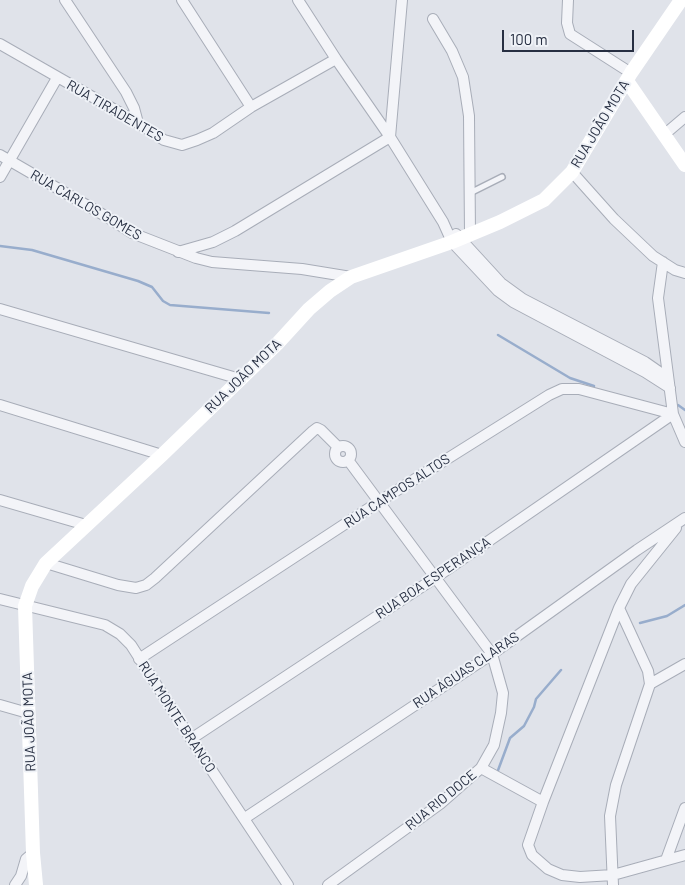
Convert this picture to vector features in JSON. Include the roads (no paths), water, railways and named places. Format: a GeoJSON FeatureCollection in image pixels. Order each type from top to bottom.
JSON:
{"type":"FeatureCollection","features":[{"type":"Feature","properties":{"kind":"main road","name":"RUA JOÃO MOTA"},"geometry":{"type":"LineString","coordinates":[[36,885],[33,853],[25,606],[32,586],[46,563],[162,455],[319,300],[351,277],[461,238],[500,222],[544,200],[572,172],[629,77],[681,0]]}},
{"type":"Feature","properties":{"kind":"main road"},"geometry":{"type":"LineString","coordinates":[[629,77],[685,164]]}},
{"type":"Feature","properties":{"kind":"street"},"geometry":{"type":"LineString","coordinates":[[65,0],[126,92],[134,108],[138,123]]}},
{"type":"Feature","properties":{"kind":"street"},"geometry":{"type":"LineString","coordinates":[[182,0],[251,107]]}},
{"type":"Feature","properties":{"kind":"street"},"geometry":{"type":"LineString","coordinates":[[298,0],[336,59],[390,136],[443,222],[461,238],[498,291],[513,302],[669,383]]}},
{"type":"Feature","properties":{"kind":"street"},"geometry":{"type":"LineString","coordinates":[[390,136],[402,0]]}},
{"type":"Feature","properties":{"kind":"street"},"geometry":{"type":"LineString","coordinates":[[568,0],[566,23],[570,34],[629,77]]}},
{"type":"Feature","properties":{"kind":"street"},"geometry":{"type":"LineString","coordinates":[[433,19],[452,51],[463,77],[469,116],[470,193],[461,238]]}},
{"type":"Feature","properties":{"kind":"street","name":"RUA TIRADENTES"},"geometry":{"type":"LineString","coordinates":[[0,44],[138,123],[164,140],[182,145],[213,132],[251,107],[336,59]]}},
{"type":"Feature","properties":{"kind":"street"},"geometry":{"type":"LineString","coordinates":[[0,177],[4,157],[57,78]]}},
{"type":"Feature","properties":{"kind":"street"},"geometry":{"type":"LineString","coordinates":[[665,134],[685,117]]}},
{"type":"Feature","properties":{"kind":"street"},"geometry":{"type":"LineString","coordinates":[[178,252],[213,242],[236,231],[390,136]]}},
{"type":"Feature","properties":{"kind":"street","name":"RUA CARLOS GOMES"},"geometry":{"type":"LineString","coordinates":[[4,157],[132,233],[178,252],[212,262],[302,269],[351,277]]}},
{"type":"Feature","properties":{"kind":"street"},"geometry":{"type":"LineString","coordinates":[[572,172],[614,219],[653,256],[675,270],[685,273]]}},
{"type":"Feature","properties":{"kind":"street"},"geometry":{"type":"LineString","coordinates":[[663,262],[658,298],[672,414],[685,442]]}},
{"type":"Feature","properties":{"kind":"street"},"geometry":{"type":"LineString","coordinates":[[0,309],[240,379]]}},
{"type":"Feature","properties":{"kind":"street","name":"RUA CAMPOS ALTOS"},"geometry":{"type":"LineString","coordinates":[[139,659],[380,501],[549,395],[562,389],[579,389],[672,414]]}},
{"type":"Feature","properties":{"kind":"street"},"geometry":{"type":"LineString","coordinates":[[0,405],[162,455]]}},
{"type":"Feature","properties":{"kind":"street","name":"RUA BOA ESPERANÇA"},"geometry":{"type":"LineString","coordinates":[[191,739],[435,578],[672,414]]}},
{"type":"Feature","properties":{"kind":"street","name":"RUA RIO DOCE"},"geometry":{"type":"LineString","coordinates":[[46,563],[118,585],[136,588],[146,585],[317,428],[338,447],[335,453],[336,459],[342,462],[348,460],[492,654],[503,693],[501,713],[494,744],[481,768],[440,804],[328,885]]}},
{"type":"Feature","properties":{"kind":"street"},"geometry":{"type":"LineString","coordinates":[[0,500],[86,526]]}},
{"type":"Feature","properties":{"kind":"street"},"geometry":{"type":"LineString","coordinates":[[684,519],[648,562],[632,584],[619,608],[528,845],[532,855],[548,869],[562,875],[613,880],[666,860],[685,855]]}},
{"type":"Feature","properties":{"kind":"street","name":"RUA ÁGUAS CLARAS"},"geometry":{"type":"LineString","coordinates":[[245,818],[492,654],[637,550],[684,519]]}},
{"type":"Feature","properties":{"kind":"street"},"geometry":{"type":"LineString","coordinates":[[637,550],[648,562]]}},
{"type":"Feature","properties":{"kind":"street","name":"RUA MONTE BRANCO"},"geometry":{"type":"LineString","coordinates":[[0,599],[105,625],[120,634],[131,645],[288,885]]}},
{"type":"Feature","properties":{"kind":"street"},"geometry":{"type":"LineString","coordinates":[[613,880],[610,816],[616,785],[650,684],[648,670],[619,608]]}},
{"type":"Feature","properties":{"kind":"street"},"geometry":{"type":"LineString","coordinates":[[650,684],[685,664]]}},
{"type":"Feature","properties":{"kind":"street"},"geometry":{"type":"LineString","coordinates":[[0,704],[28,714]]}},
{"type":"Feature","properties":{"kind":"street"},"geometry":{"type":"LineString","coordinates":[[481,768],[543,802]]}},
{"type":"Feature","properties":{"kind":"street"},"geometry":{"type":"LineString","coordinates":[[666,860],[685,808]]}},
{"type":"Feature","properties":{"kind":"street"},"geometry":{"type":"LineString","coordinates":[[15,885],[21,876],[26,859],[33,853]]}},
{"type":"Feature","properties":{"kind":"lane"},"geometry":{"type":"LineString","coordinates":[[470,193],[502,177]]}},
{"type":"Feature","properties":{"kind":"waterway"},"geometry":{"type":"LineString","coordinates":[[0,246],[32,250],[138,281],[152,287],[163,301],[170,305],[269,313]]}},
{"type":"Feature","properties":{"kind":"waterway"},"geometry":{"type":"LineString","coordinates":[[498,335],[570,378],[594,386]]}},
{"type":"Feature","properties":{"kind":"waterway"},"geometry":{"type":"LineString","coordinates":[[678,405],[685,410]]}},
{"type":"Feature","properties":{"kind":"waterway"},"geometry":{"type":"LineString","coordinates":[[640,623],[667,616],[685,605]]}},
{"type":"Feature","properties":{"kind":"waterway"},"geometry":{"type":"LineString","coordinates":[[497,773],[510,738],[524,726],[536,699],[561,670]]}}]}
